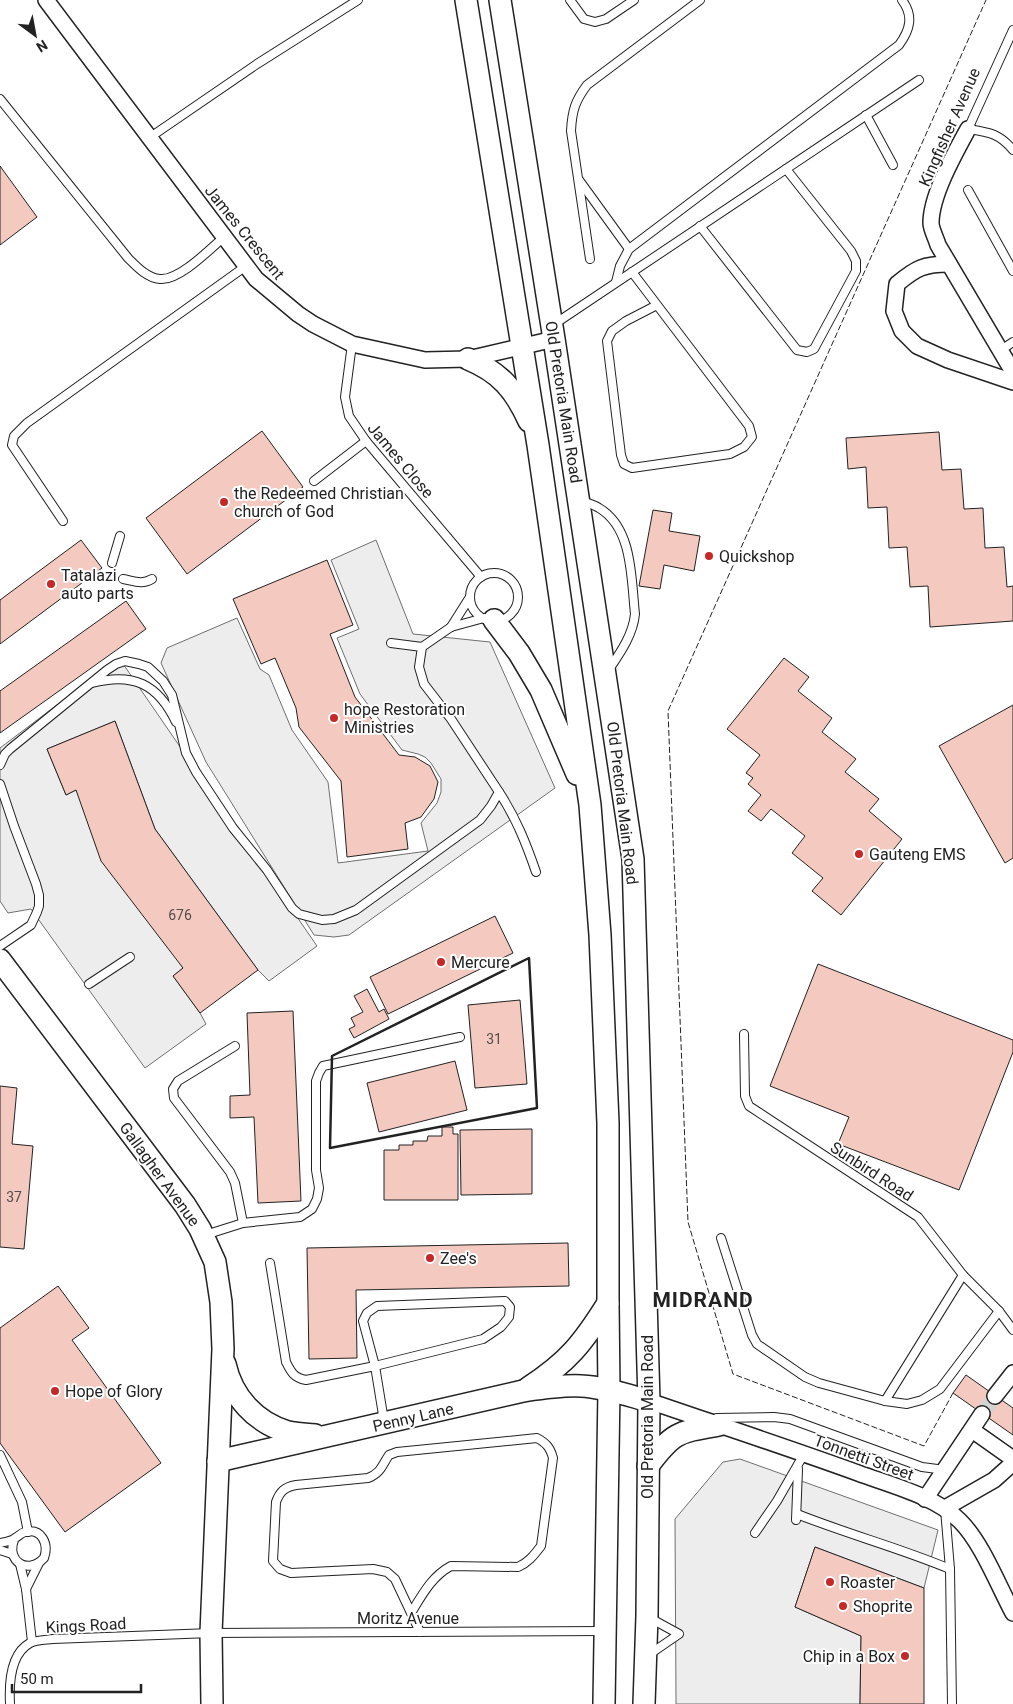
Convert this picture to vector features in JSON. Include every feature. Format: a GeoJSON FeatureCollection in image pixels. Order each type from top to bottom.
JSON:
{"type":"FeatureCollection","features":[{"type":"Feature","properties":{"kind":"main road","name":"Old Pretoria Main Road"},"geometry":{"type":"LineString","coordinates":[[466,0],[538,444],[590,805],[600,935],[608,1124],[609,1390],[604,1704]]}},
{"type":"Feature","properties":{"kind":"main road","name":"Old Pretoria Main Road"},"geometry":{"type":"LineString","coordinates":[[500,0],[553,332],[633,859],[649,1401],[647,1616],[644,1704]]}},
{"type":"Feature","properties":{"kind":"main road"},"geometry":{"type":"LineString","coordinates":[[468,359],[488,368],[506,383],[519,402],[538,444]]}},
{"type":"Feature","properties":{"kind":"main road"},"geometry":{"type":"LineString","coordinates":[[489,619],[519,653],[541,690],[590,805]]}},
{"type":"Feature","properties":{"kind":"main road","name":"Gallagher Avenue"},"geometry":{"type":"LineString","coordinates":[[0,960],[185,1205],[215,1262],[221,1302],[222,1349],[211,1633],[212,1704]]}},
{"type":"Feature","properties":{"kind":"main road"},"geometry":{"type":"LineString","coordinates":[[524,1391],[554,1371],[575,1350],[590,1332],[608,1303]]}},
{"type":"Feature","properties":{"kind":"main road"},"geometry":{"type":"LineString","coordinates":[[222,1349],[228,1377],[241,1401],[259,1418],[288,1432],[330,1436]]}},
{"type":"Feature","properties":{"kind":"main road","name":"Penny Lane"},"geometry":{"type":"LineString","coordinates":[[218,1461],[524,1391],[564,1385],[609,1390],[649,1401]]}},
{"type":"Feature","properties":{"kind":"main road"},"geometry":{"type":"LineString","coordinates":[[648,1466],[664,1444],[676,1435],[709,1421]]}},
{"type":"Feature","properties":{"kind":"street","name":"James Crescent"},"geometry":{"type":"LineString","coordinates":[[46,0],[246,266],[263,286],[313,324],[352,344],[424,360],[468,359],[522,346],[553,332]]}},
{"type":"Feature","properties":{"kind":"street","name":"Kingfisher Avenue"},"geometry":{"type":"LineString","coordinates":[[968,129],[946,170],[936,199],[931,224],[938,245],[949,264],[1007,346],[1013,372]]}},
{"type":"Feature","properties":{"kind":"street"},"geometry":{"type":"LineString","coordinates":[[949,264],[930,264],[921,267],[908,274],[897,284],[894,311],[902,331],[916,346],[948,360],[1013,382]]}},
{"type":"Feature","properties":{"kind":"street"},"geometry":{"type":"LineString","coordinates":[[995,1396],[1013,1373]]}},
{"type":"Feature","properties":{"kind":"street","name":"Tonnetti Street"},"geometry":{"type":"LineString","coordinates":[[649,1401],[905,1490],[945,1508],[973,1536],[1013,1613]]}},
{"type":"Feature","properties":{"kind":"street"},"geometry":{"type":"LineString","coordinates":[[925,1499],[982,1414]]}},
{"type":"Feature","properties":{"kind":"street"},"geometry":{"type":"LineString","coordinates":[[945,1508],[994,1480],[1013,1461],[972,1430]]}},
{"type":"Feature","properties":{"kind":"lane"},"geometry":{"type":"LineString","coordinates":[[149,138],[258,64],[358,0]]}},
{"type":"Feature","properties":{"kind":"lane"},"geometry":{"type":"LineString","coordinates":[[570,0],[584,19],[595,22],[606,19],[634,0]]}},
{"type":"Feature","properties":{"kind":"lane"},"geometry":{"type":"LineString","coordinates":[[590,259],[571,131],[576,99],[587,85],[700,0]]}},
{"type":"Feature","properties":{"kind":"lane"},"geometry":{"type":"LineString","coordinates":[[616,282],[620,266],[629,249],[899,45],[907,34],[910,20],[902,0]]}},
{"type":"Feature","properties":{"kind":"lane","name":"Kingfisher Avenue"},"geometry":{"type":"LineString","coordinates":[[968,129],[1013,30]]}},
{"type":"Feature","properties":{"kind":"lane"},"geometry":{"type":"LineString","coordinates":[[553,332],[616,282],[919,80]]}},
{"type":"Feature","properties":{"kind":"lane"},"geometry":{"type":"LineString","coordinates":[[0,98],[128,258],[140,269],[160,279],[171,278],[224,237]]}},
{"type":"Feature","properties":{"kind":"lane"},"geometry":{"type":"LineString","coordinates":[[866,115],[893,165]]}},
{"type":"Feature","properties":{"kind":"lane"},"geometry":{"type":"LineString","coordinates":[[968,129],[991,133],[1005,140],[1013,150]]}},
{"type":"Feature","properties":{"kind":"lane"},"geometry":{"type":"LineString","coordinates":[[700,226],[797,350],[807,352],[814,349],[856,271],[856,261],[851,251],[786,169]]}},
{"type":"Feature","properties":{"kind":"lane"},"geometry":{"type":"LineString","coordinates":[[578,178],[629,249]]}},
{"type":"Feature","properties":{"kind":"lane"},"geometry":{"type":"LineString","coordinates":[[968,190],[1013,271]]}},
{"type":"Feature","properties":{"kind":"lane"},"geometry":{"type":"LineString","coordinates":[[63,521],[12,445],[14,436],[27,423],[246,266]]}},
{"type":"Feature","properties":{"kind":"lane"},"geometry":{"type":"LineString","coordinates":[[632,272],[749,426],[752,437],[744,447],[730,454],[632,468],[624,464],[621,455],[607,341],[612,331],[657,305]]}},
{"type":"Feature","properties":{"kind":"lane","name":"James Close"},"geometry":{"type":"LineString","coordinates":[[352,344],[345,388],[346,407],[353,424],[480,577]]}},
{"type":"Feature","properties":{"kind":"lane"},"geometry":{"type":"LineString","coordinates":[[314,481],[366,441]]}},
{"type":"Feature","properties":{"kind":"lane"},"geometry":{"type":"LineString","coordinates":[[579,500],[597,506],[604,511],[619,528],[626,542],[635,614],[634,625],[605,676]]}},
{"type":"Feature","properties":{"kind":"lane"},"geometry":{"type":"LineString","coordinates":[[112,562],[120,536]]}},
{"type":"Feature","properties":{"kind":"lane"},"geometry":{"type":"LineString","coordinates":[[391,643],[422,647],[451,627],[489,619],[505,618],[511,613],[518,599],[517,592],[510,578],[495,573],[480,577],[471,589],[470,597],[474,610],[489,619]]}},
{"type":"Feature","properties":{"kind":"lane"},"geometry":{"type":"LineString","coordinates":[[123,579],[141,583],[152,579]]}},
{"type":"Feature","properties":{"kind":"lane"},"geometry":{"type":"LineString","coordinates":[[451,627],[470,597]]}},
{"type":"Feature","properties":{"kind":"lane"},"geometry":{"type":"LineString","coordinates":[[422,647],[419,667],[424,684],[450,719],[513,814],[524,835],[536,872]]}},
{"type":"Feature","properties":{"kind":"lane"},"geometry":{"type":"LineString","coordinates":[[0,765],[5,754],[10,749],[116,664],[125,661],[148,667],[163,681],[172,696],[186,753],[212,796],[292,908],[299,914],[322,920],[334,919],[356,910],[480,820],[499,792]]}},
{"type":"Feature","properties":{"kind":"lane"},"geometry":{"type":"LineString","coordinates":[[89,684],[119,678],[139,681],[164,702],[180,731]]}},
{"type":"Feature","properties":{"kind":"lane"},"geometry":{"type":"LineString","coordinates":[[0,784],[38,895],[38,912],[31,925],[0,946]]}},
{"type":"Feature","properties":{"kind":"lane"},"geometry":{"type":"LineString","coordinates":[[89,984],[130,957]]}},
{"type":"Feature","properties":{"kind":"lane","name":"Sunbird Road"},"geometry":{"type":"LineString","coordinates":[[744,1034],[745,1096],[749,1106],[918,1217],[963,1275],[999,1311],[1013,1330]]}},
{"type":"Feature","properties":{"kind":"lane"},"geometry":{"type":"LineString","coordinates":[[203,1236],[242,1223],[294,1219],[312,1209],[317,1199],[319,1188],[316,1170],[316,1081],[318,1073],[324,1066],[460,1037]]}},
{"type":"Feature","properties":{"kind":"lane"},"geometry":{"type":"LineString","coordinates":[[234,1046],[178,1081],[173,1089],[174,1098],[230,1172],[235,1183],[242,1223]]}},
{"type":"Feature","properties":{"kind":"lane"},"geometry":{"type":"LineString","coordinates":[[721,1238],[745,1316],[757,1344],[812,1380],[886,1402],[907,1404],[922,1400],[940,1390],[999,1311]]}},
{"type":"Feature","properties":{"kind":"lane"},"geometry":{"type":"LineString","coordinates":[[270,1263],[286,1362],[291,1372],[298,1378],[306,1380],[375,1366],[483,1339],[501,1327],[509,1316],[510,1307],[505,1301],[377,1306],[367,1313],[363,1321],[375,1366],[385,1424]]}},
{"type":"Feature","properties":{"kind":"lane"},"geometry":{"type":"LineString","coordinates":[[886,1402],[963,1275]]}},
{"type":"Feature","properties":{"kind":"lane"},"geometry":{"type":"LineString","coordinates":[[709,1421],[774,1417],[790,1419],[922,1467],[945,1470]]}},
{"type":"Feature","properties":{"kind":"lane"},"geometry":{"type":"LineString","coordinates":[[411,1613],[434,1578],[451,1566],[518,1567],[529,1562],[536,1554],[541,1546],[553,1458],[550,1449],[544,1442],[536,1438],[397,1452],[389,1455],[382,1470],[375,1476],[287,1486],[279,1494],[276,1502],[273,1561],[280,1569],[291,1573],[373,1569],[387,1572],[395,1579],[411,1613],[420,1632]]}},
{"type":"Feature","properties":{"kind":"lane"},"geometry":{"type":"LineString","coordinates":[[755,1532],[798,1468],[804,1454]]}},
{"type":"Feature","properties":{"kind":"lane"},"geometry":{"type":"LineString","coordinates":[[0,1455],[22,1502],[28,1532]]}},
{"type":"Feature","properties":{"kind":"lane"},"geometry":{"type":"LineString","coordinates":[[798,1468],[797,1517],[950,1569]]}},
{"type":"Feature","properties":{"kind":"lane"},"geometry":{"type":"LineString","coordinates":[[945,1508],[950,1569],[952,1704]]}},
{"type":"Feature","properties":{"kind":"lane"},"geometry":{"type":"LineString","coordinates":[[12,1554],[14,1540],[19,1534],[28,1532],[38,1534],[43,1538],[46,1544],[44,1558],[33,1566],[20,1564]]}},
{"type":"Feature","properties":{"kind":"lane"},"geometry":{"type":"LineString","coordinates":[[0,1543],[14,1540]]}},
{"type":"Feature","properties":{"kind":"lane"},"geometry":{"type":"LineString","coordinates":[[0,1550],[12,1554],[20,1564],[26,1589],[32,1642]]}},
{"type":"Feature","properties":{"kind":"lane"},"geometry":{"type":"LineString","coordinates":[[26,1589],[39,1562]]}},
{"type":"Feature","properties":{"kind":"lane"},"geometry":{"type":"LineString","coordinates":[[645,1657],[680,1634],[647,1616]]}},
{"type":"Feature","properties":{"kind":"lane","name":"Moritz Avenue"},"geometry":{"type":"LineString","coordinates":[[211,1633],[605,1631]]}},
{"type":"Feature","properties":{"kind":"lane","name":"Kings Road"},"geometry":{"type":"LineString","coordinates":[[10,1704],[12,1669],[21,1651],[32,1642],[53,1639],[211,1633]]}},
{"type":"Feature","properties":{"kind":"shaded area"},"geometry":{"type":"Polygon","coordinates":[[[376,540],[413,634],[490,642],[555,788],[349,935],[334,937],[314,935],[206,762],[161,663],[167,648],[237,618],[260,669],[269,675],[292,730],[328,782],[338,863],[428,851],[421,823],[437,803],[441,792],[441,779],[425,757],[402,750],[360,694],[337,638],[359,629],[331,560],[376,540]]]}},
{"type":"Feature","properties":{"kind":"shaded area"},"geometry":{"type":"Polygon","coordinates":[[[119,658],[317,946],[269,981],[258,970],[155,829],[115,721],[47,749],[66,795],[76,790],[183,968],[173,976],[206,1024],[145,1068],[31,909],[8,913],[0,901],[0,748],[119,658]]]}},
{"type":"Feature","properties":{"kind":"shaded area"},"geometry":{"type":"Polygon","coordinates":[[[740,1459],[938,1530],[924,1588],[815,1547],[795,1607],[861,1636],[860,1704],[676,1704],[675,1519],[723,1462],[740,1459]]]}},
{"type":"Feature","properties":{"kind":"building"},"geometry":{"type":"Polygon","coordinates":[[[0,166],[37,217],[0,245],[0,166]]]}},
{"type":"Feature","properties":{"kind":"building","name":"the Redeemed Christian church of God"},"geometry":{"type":"Polygon","coordinates":[[[262,431],[303,487],[187,574],[146,518],[262,431]]]}},
{"type":"Feature","properties":{"kind":"building"},"geometry":{"type":"Polygon","coordinates":[[[939,432],[942,470],[961,469],[964,509],[983,508],[985,548],[1004,547],[1007,587],[1013,586],[1013,621],[930,627],[928,586],[910,587],[907,547],[889,548],[887,507],[868,508],[866,467],[848,469],[846,438],[939,432]]]}},
{"type":"Feature","properties":{"kind":"building"},"geometry":{"type":"Polygon","coordinates":[[[653,510],[672,513],[669,531],[700,536],[694,571],[664,565],[660,589],[639,586],[653,510]]]}},
{"type":"Feature","properties":{"kind":"building","name":"Tatalazi auto parts"},"geometry":{"type":"Polygon","coordinates":[[[81,540],[102,568],[0,644],[0,600],[81,540]]]}},
{"type":"Feature","properties":{"kind":"building","name":"hope Restoration Ministries"},"geometry":{"type":"Polygon","coordinates":[[[327,560],[353,625],[330,634],[355,697],[399,755],[415,757],[430,766],[438,782],[434,799],[421,817],[405,823],[408,849],[347,857],[341,781],[299,727],[296,708],[275,658],[261,664],[233,599],[327,560]]]}},
{"type":"Feature","properties":{"kind":"building"},"geometry":{"type":"Polygon","coordinates":[[[126,601],[146,629],[0,733],[0,691],[126,601]]]}},
{"type":"Feature","properties":{"kind":"building"},"geometry":{"type":"Polygon","coordinates":[[[784,658],[809,677],[798,691],[832,718],[822,732],[856,759],[845,772],[879,799],[869,811],[902,839],[841,915],[812,891],[823,878],[792,853],[805,836],[771,809],[761,821],[748,811],[761,795],[748,784],[753,778],[746,773],[760,755],[727,729],[784,658]]]}},
{"type":"Feature","properties":{"kind":"building"},"geometry":{"type":"Polygon","coordinates":[[[1013,705],[1013,858],[1005,863],[939,746],[1013,705]]]}},
{"type":"Feature","properties":{"kind":"building"},"geometry":{"type":"Polygon","coordinates":[[[115,721],[155,829],[258,970],[200,1013],[173,976],[183,968],[101,861],[76,790],[66,795],[47,749],[115,721]]]}},
{"type":"Feature","properties":{"kind":"building"},"geometry":{"type":"Polygon","coordinates":[[[495,916],[513,953],[388,1014],[370,977],[495,916]]]}},
{"type":"Feature","properties":{"kind":"building"},"geometry":{"type":"Polygon","coordinates":[[[818,964],[1013,1040],[1013,1052],[959,1190],[838,1144],[849,1117],[770,1086],[818,964]]]}},
{"type":"Feature","properties":{"kind":"building"},"geometry":{"type":"Polygon","coordinates":[[[367,989],[379,1012],[384,1009],[389,1019],[354,1038],[349,1029],[355,1026],[351,1018],[363,1012],[354,996],[367,989]]]}},
{"type":"Feature","properties":{"kind":"building"},"geometry":{"type":"Polygon","coordinates":[[[520,1000],[527,1084],[475,1088],[468,1005],[520,1000]]]}},
{"type":"Feature","properties":{"kind":"building"},"geometry":{"type":"Polygon","coordinates":[[[293,1011],[301,1201],[258,1203],[254,1117],[230,1118],[230,1096],[250,1095],[247,1013],[293,1011]]]}},
{"type":"Feature","properties":{"kind":"building"},"geometry":{"type":"Polygon","coordinates":[[[455,1061],[467,1110],[379,1132],[367,1083],[455,1061]]]}},
{"type":"Feature","properties":{"kind":"building"},"geometry":{"type":"Polygon","coordinates":[[[0,1086],[17,1088],[12,1144],[33,1146],[24,1249],[0,1247],[0,1086]]]}},
{"type":"Feature","properties":{"kind":"building"},"geometry":{"type":"Polygon","coordinates":[[[442,1127],[453,1127],[453,1134],[458,1134],[458,1200],[384,1200],[384,1150],[399,1150],[399,1145],[413,1145],[413,1141],[427,1141],[428,1136],[442,1136],[442,1127]]]}},
{"type":"Feature","properties":{"kind":"building"},"geometry":{"type":"Polygon","coordinates":[[[532,1129],[532,1194],[461,1195],[460,1130],[532,1129]]]}},
{"type":"Feature","properties":{"kind":"building"},"geometry":{"type":"Polygon","coordinates":[[[568,1243],[569,1286],[356,1290],[357,1358],[309,1359],[307,1248],[568,1243]]]}},
{"type":"Feature","properties":{"kind":"building","name":"Hope of Glory"},"geometry":{"type":"Polygon","coordinates":[[[58,1286],[89,1328],[72,1340],[161,1463],[65,1532],[0,1443],[0,1328],[58,1286]]]}},
{"type":"Feature","properties":{"kind":"building"},"geometry":{"type":"Polygon","coordinates":[[[966,1375],[1013,1408],[1013,1435],[953,1393],[966,1375]]]}},
{"type":"Feature","properties":{"kind":"building"},"geometry":{"type":"Polygon","coordinates":[[[815,1547],[924,1588],[924,1704],[860,1704],[861,1636],[795,1607],[815,1547]]]}},
{"type":"Feature","properties":{"kind":"tunnel"},"geometry":{"type":"LineString","coordinates":[[982,1414],[995,1396]]}},
{"type":"Feature","properties":{"kind":"fence"},"geometry":{"type":"LineString","coordinates":[[953,1393],[924,1446],[733,1374],[688,1222],[668,711],[986,0]]}},
{"type":"Feature","properties":{"kind":"wall"},"geometry":{"type":"LineString","coordinates":[[529,958],[537,1108],[330,1148],[332,1056],[529,958]]}},
{"type":"Feature","properties":{"kind":"place","name":"the Redeemed Christian church of God"},"geometry":{"type":"Point","coordinates":[224,502]}},
{"type":"Feature","properties":{"kind":"place","name":"Quickshop"},"geometry":{"type":"Point","coordinates":[709,556]}},
{"type":"Feature","properties":{"kind":"place","name":"Tatalazi auto parts"},"geometry":{"type":"Point","coordinates":[51,584]}},
{"type":"Feature","properties":{"kind":"place","name":"hope Restoration Ministries"},"geometry":{"type":"Point","coordinates":[334,718]}},
{"type":"Feature","properties":{"kind":"place","name":"Gauteng EMS"},"geometry":{"type":"Point","coordinates":[859,854]}},
{"type":"Feature","properties":{"kind":"place","name":"Mercure"},"geometry":{"type":"Point","coordinates":[441,962]}},
{"type":"Feature","properties":{"kind":"place","name":"Zee's"},"geometry":{"type":"Point","coordinates":[430,1258]}},
{"type":"Feature","properties":{"kind":"place","name":"Hope of Glory"},"geometry":{"type":"Point","coordinates":[55,1391]}},
{"type":"Feature","properties":{"kind":"place","name":"Roaster"},"geometry":{"type":"Point","coordinates":[830,1582]}},
{"type":"Feature","properties":{"kind":"place","name":"Shoprite"},"geometry":{"type":"Point","coordinates":[843,1606]}},
{"type":"Feature","properties":{"kind":"place","name":"Chip in a Box"},"geometry":{"type":"Point","coordinates":[905,1656]}},
{"type":"Feature","properties":{"kind":"district","name":"MIDRAND"},"geometry":{"type":"Point","coordinates":[703,1300]}}]}
